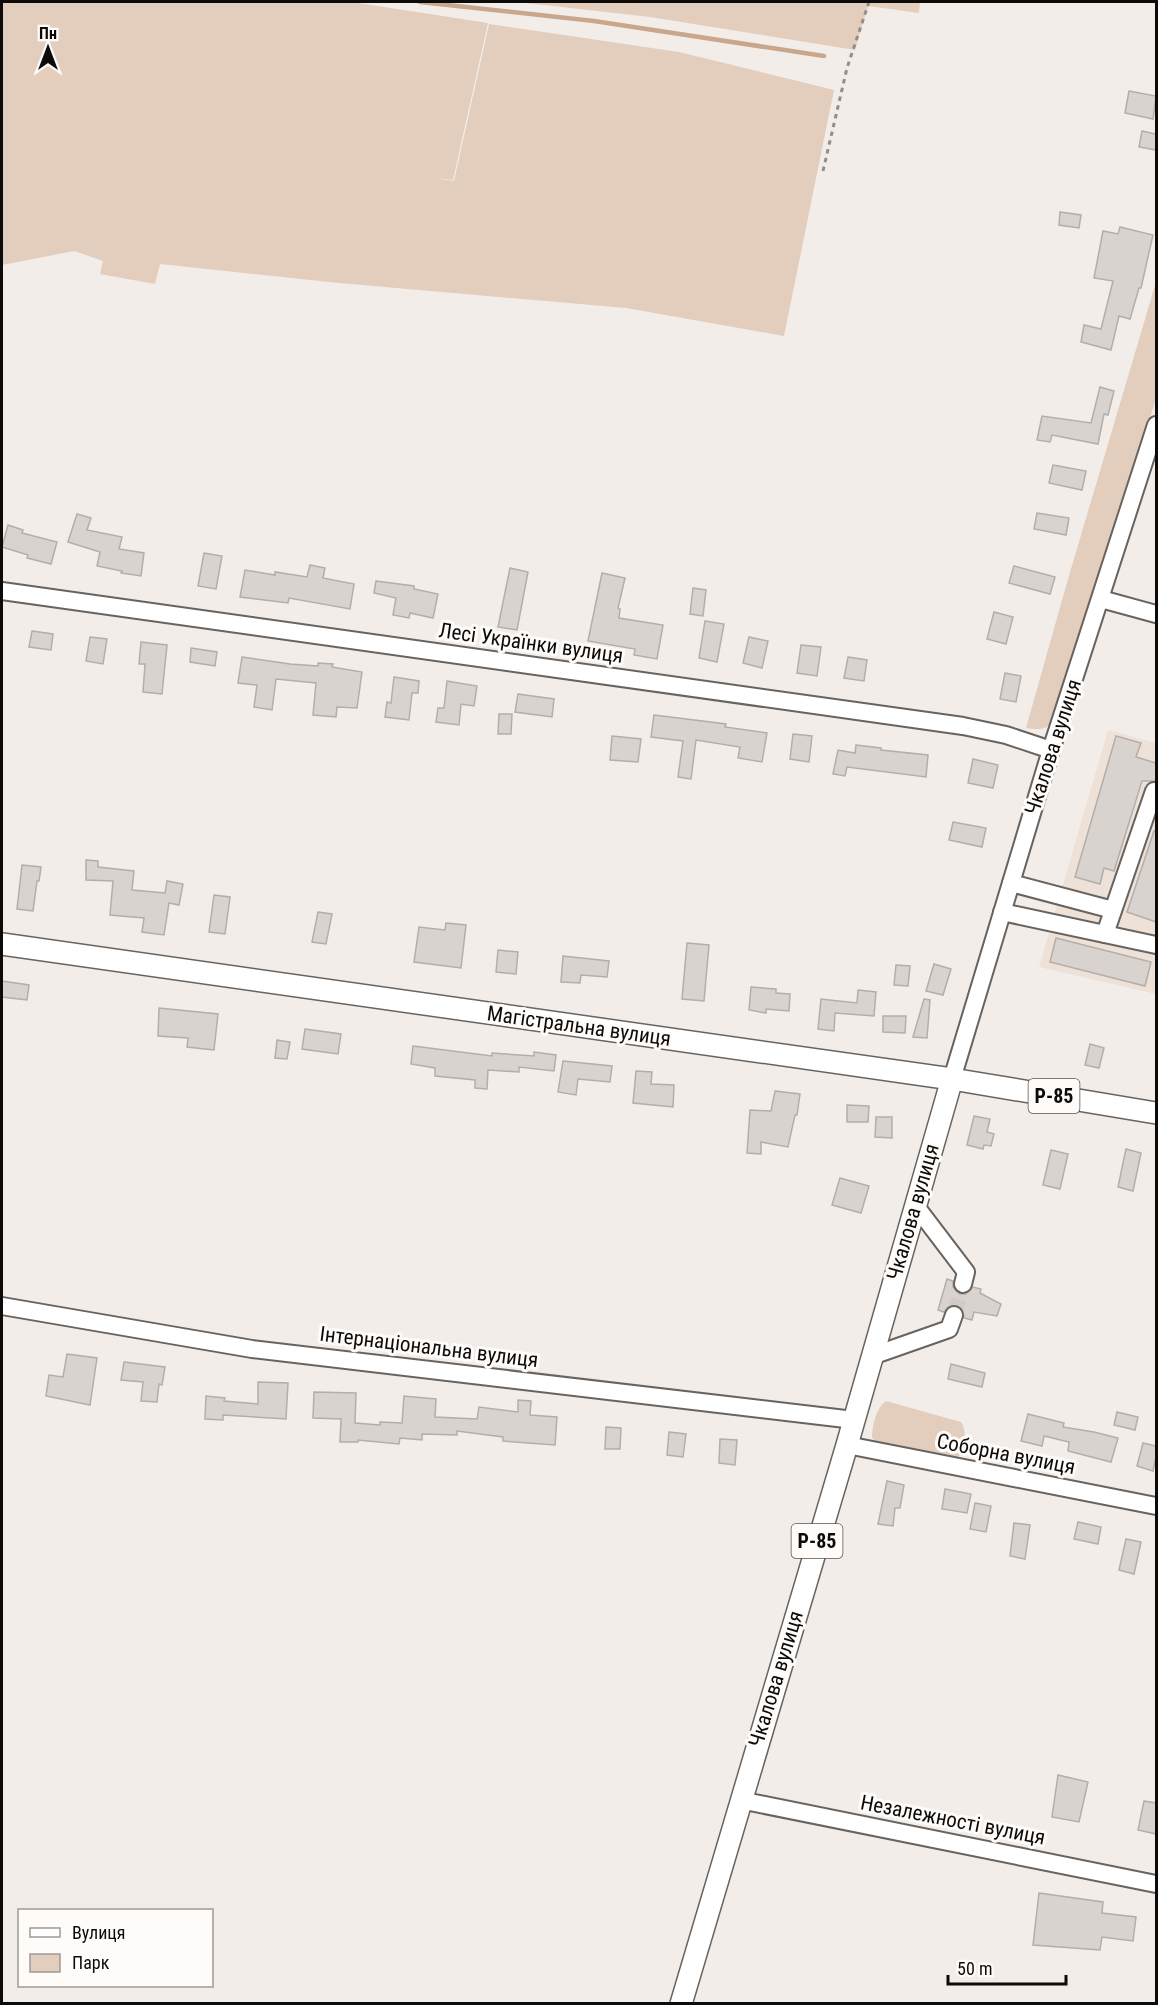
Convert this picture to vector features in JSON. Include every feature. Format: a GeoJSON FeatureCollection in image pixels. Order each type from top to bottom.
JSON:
{"type":"FeatureCollection","features":[{"type":"Feature","properties":{"kind":"main road","name":"Магістральна вулиця"},"geometry":{"type":"LineString","coordinates":[[2,944],[952,1079],[1156,1113]]}},
{"type":"Feature","properties":{"kind":"main road","name":"Чкалова вулиця"},"geometry":{"type":"LineString","coordinates":[[681,2004],[847,1445],[952,1079]]}},
{"type":"Feature","properties":{"kind":"street","name":"Чкалова вулиця"},"geometry":{"type":"LineString","coordinates":[[952,1079],[1051,750],[1156,425]]}},
{"type":"Feature","properties":{"kind":"street","name":"Лесі Українки вулиця"},"geometry":{"type":"LineString","coordinates":[[2,591],[963,726],[1006,735],[1051,750]]}},
{"type":"Feature","properties":{"kind":"street"},"geometry":{"type":"LineString","coordinates":[[1101,599],[1156,614]]}},
{"type":"Feature","properties":{"kind":"street"},"geometry":{"type":"LineString","coordinates":[[1105,934],[1154,791],[1156,792]]}},
{"type":"Feature","properties":{"kind":"street"},"geometry":{"type":"LineString","coordinates":[[1011,883],[1113,910]]}},
{"type":"Feature","properties":{"kind":"street"},"geometry":{"type":"LineString","coordinates":[[1002,912],[1156,945]]}},
{"type":"Feature","properties":{"kind":"street"},"geometry":{"type":"LineString","coordinates":[[915,1205],[966,1272],[963,1284]]}},
{"type":"Feature","properties":{"kind":"street","name":"Інтернаціональна вулиця"},"geometry":{"type":"LineString","coordinates":[[2,1306],[252,1348],[854,1420]]}},
{"type":"Feature","properties":{"kind":"street"},"geometry":{"type":"LineString","coordinates":[[872,1356],[950,1329],[954,1315]]}},
{"type":"Feature","properties":{"kind":"street","name":"Соборна вулиця"},"geometry":{"type":"LineString","coordinates":[[847,1445],[1156,1506]]}},
{"type":"Feature","properties":{"kind":"street","name":"Незалежності вулиця"},"geometry":{"type":"LineString","coordinates":[[740,1800],[1156,1884]]}},
{"type":"Feature","properties":{"kind":"path"},"geometry":{"type":"LineString","coordinates":[[823,171],[848,69],[869,2]]}},
{"type":"Feature","properties":{"kind":"shaded area"},"geometry":{"type":"Polygon","coordinates":[[[1108,730],[1156,743],[1156,994],[1039,967],[1108,730]]]}},
{"type":"Feature","properties":{"kind":"green space"},"geometry":{"type":"Polygon","coordinates":[[[2,2],[352,2],[488,23],[453,180],[435,178],[454,181],[489,24],[679,52],[834,90],[784,336],[626,308],[339,283],[160,264],[155,284],[100,274],[103,261],[74,251],[2,265],[2,2]]]}},
{"type":"Feature","properties":{"kind":"green space"},"geometry":{"type":"Polygon","coordinates":[[[517,2],[920,2],[919,13],[868,6],[855,50],[650,17],[517,2]]]}},
{"type":"Feature","properties":{"kind":"green space"},"geometry":{"type":"Polygon","coordinates":[[[1156,282],[1156,399],[1054,722],[1041,729],[1026,728],[1068,579],[1156,282]]]}},
{"type":"Feature","properties":{"kind":"green space"},"geometry":{"type":"Polygon","coordinates":[[[886,1401],[961,1422],[964,1441],[956,1460],[878,1443],[872,1438],[875,1418],[886,1401]]]}},
{"type":"Feature","properties":{"kind":"building"},"geometry":{"type":"Polygon","coordinates":[[[1129,91],[1156,96],[1153,119],[1125,113],[1129,91]]]}},
{"type":"Feature","properties":{"kind":"building"},"geometry":{"type":"Polygon","coordinates":[[[1142,131],[1156,134],[1156,150],[1139,147],[1142,131]]]}},
{"type":"Feature","properties":{"kind":"building"},"geometry":{"type":"Polygon","coordinates":[[[1060,212],[1081,215],[1079,228],[1059,225],[1060,212]]]}},
{"type":"Feature","properties":{"kind":"building"},"geometry":{"type":"Polygon","coordinates":[[[1120,227],[1153,235],[1141,288],[1139,288],[1130,319],[1119,316],[1111,350],[1081,342],[1084,325],[1101,329],[1113,281],[1094,278],[1103,231],[1118,234],[1120,227]]]}},
{"type":"Feature","properties":{"kind":"building"},"geometry":{"type":"Polygon","coordinates":[[[1100,387],[1114,391],[1108,415],[1104,414],[1098,444],[1052,435],[1050,442],[1037,440],[1042,416],[1091,423],[1100,387]]]}},
{"type":"Feature","properties":{"kind":"building"},"geometry":{"type":"Polygon","coordinates":[[[1053,465],[1086,471],[1082,490],[1049,483],[1053,465]]]}},
{"type":"Feature","properties":{"kind":"building"},"geometry":{"type":"Polygon","coordinates":[[[1037,513],[1069,518],[1066,535],[1034,529],[1037,513]]]}},
{"type":"Feature","properties":{"kind":"building"},"geometry":{"type":"Polygon","coordinates":[[[77,514],[91,518],[87,530],[122,537],[119,549],[144,553],[141,576],[97,566],[100,552],[68,542],[77,514]]]}},
{"type":"Feature","properties":{"kind":"building"},"geometry":{"type":"Polygon","coordinates":[[[8,525],[23,530],[22,533],[57,542],[51,564],[27,558],[28,555],[2,547],[8,525]]]}},
{"type":"Feature","properties":{"kind":"building"},"geometry":{"type":"Polygon","coordinates":[[[204,553],[222,556],[216,589],[198,586],[204,553]]]}},
{"type":"Feature","properties":{"kind":"building"},"geometry":{"type":"Polygon","coordinates":[[[310,565],[325,568],[323,578],[354,584],[350,609],[289,598],[288,603],[240,597],[245,570],[307,577],[310,565]]]}},
{"type":"Feature","properties":{"kind":"building"},"geometry":{"type":"Polygon","coordinates":[[[1014,566],[1055,577],[1050,594],[1009,583],[1014,566]]]}},
{"type":"Feature","properties":{"kind":"building"},"geometry":{"type":"Polygon","coordinates":[[[510,568],[528,572],[517,630],[498,627],[510,568]]]}},
{"type":"Feature","properties":{"kind":"building"},"geometry":{"type":"Polygon","coordinates":[[[602,573],[625,578],[618,608],[620,609],[619,618],[663,625],[657,659],[634,655],[635,649],[588,641],[602,573]]]}},
{"type":"Feature","properties":{"kind":"building"},"geometry":{"type":"Polygon","coordinates":[[[376,581],[414,586],[414,589],[438,594],[433,618],[410,613],[409,618],[393,615],[396,598],[374,593],[376,581]]]}},
{"type":"Feature","properties":{"kind":"building"},"geometry":{"type":"Polygon","coordinates":[[[693,588],[706,590],[703,616],[690,614],[693,588]]]}},
{"type":"Feature","properties":{"kind":"building"},"geometry":{"type":"Polygon","coordinates":[[[994,612],[1013,617],[1006,644],[987,639],[994,612]]]}},
{"type":"Feature","properties":{"kind":"building"},"geometry":{"type":"Polygon","coordinates":[[[705,621],[724,624],[717,662],[699,658],[705,621]]]}},
{"type":"Feature","properties":{"kind":"building"},"geometry":{"type":"Polygon","coordinates":[[[32,631],[53,634],[51,650],[29,647],[32,631]]]}},
{"type":"Feature","properties":{"kind":"building"},"geometry":{"type":"Polygon","coordinates":[[[90,637],[107,639],[103,664],[86,661],[90,637]]]}},
{"type":"Feature","properties":{"kind":"building"},"geometry":{"type":"Polygon","coordinates":[[[749,637],[768,641],[762,668],[743,663],[749,637]]]}},
{"type":"Feature","properties":{"kind":"building"},"geometry":{"type":"Polygon","coordinates":[[[141,642],[167,645],[162,694],[143,692],[145,664],[139,664],[141,642]]]}},
{"type":"Feature","properties":{"kind":"building"},"geometry":{"type":"Polygon","coordinates":[[[801,645],[821,647],[817,676],[797,673],[801,645]]]}},
{"type":"Feature","properties":{"kind":"building"},"geometry":{"type":"Polygon","coordinates":[[[191,648],[217,652],[215,666],[190,662],[191,648]]]}},
{"type":"Feature","properties":{"kind":"building"},"geometry":{"type":"Polygon","coordinates":[[[242,657],[290,664],[318,666],[318,663],[333,664],[332,667],[362,672],[357,708],[337,707],[336,717],[313,715],[316,683],[276,679],[272,710],[254,707],[257,685],[238,683],[242,657]]]}},
{"type":"Feature","properties":{"kind":"building"},"geometry":{"type":"Polygon","coordinates":[[[848,657],[867,660],[864,681],[844,678],[848,657]]]}},
{"type":"Feature","properties":{"kind":"building"},"geometry":{"type":"Polygon","coordinates":[[[1005,673],[1021,676],[1016,702],[1000,699],[1005,673]]]}},
{"type":"Feature","properties":{"kind":"building"},"geometry":{"type":"Polygon","coordinates":[[[394,677],[419,681],[418,693],[412,693],[409,720],[385,717],[387,702],[391,703],[394,677]]]}},
{"type":"Feature","properties":{"kind":"building"},"geometry":{"type":"Polygon","coordinates":[[[447,681],[477,686],[474,706],[461,704],[459,725],[436,722],[438,708],[444,708],[447,681]]]}},
{"type":"Feature","properties":{"kind":"building"},"geometry":{"type":"Polygon","coordinates":[[[518,694],[554,699],[552,717],[515,712],[518,694]]]}},
{"type":"Feature","properties":{"kind":"building"},"geometry":{"type":"Polygon","coordinates":[[[499,714],[512,714],[511,734],[498,734],[499,714]]]}},
{"type":"Feature","properties":{"kind":"building"},"geometry":{"type":"Polygon","coordinates":[[[654,715],[726,724],[725,727],[767,733],[762,762],[738,758],[740,747],[696,740],[691,779],[678,777],[683,741],[651,737],[654,715]]]}},
{"type":"Feature","properties":{"kind":"building"},"geometry":{"type":"Polygon","coordinates":[[[793,734],[812,736],[809,762],[790,759],[793,734]]]}},
{"type":"Feature","properties":{"kind":"building"},"geometry":{"type":"Polygon","coordinates":[[[612,736],[641,739],[638,762],[610,760],[612,736]]]}},
{"type":"Feature","properties":{"kind":"building"},"geometry":{"type":"Polygon","coordinates":[[[1116,736],[1141,743],[1136,757],[1156,763],[1156,781],[1142,781],[1114,871],[1104,868],[1100,884],[1075,877],[1116,736]]]}},
{"type":"Feature","properties":{"kind":"building"},"geometry":{"type":"Polygon","coordinates":[[[856,745],[928,755],[926,777],[847,767],[845,776],[833,774],[838,750],[855,753],[856,745]]]}},
{"type":"Feature","properties":{"kind":"building"},"geometry":{"type":"Polygon","coordinates":[[[973,759],[998,765],[993,788],[968,783],[973,759]]]}},
{"type":"Feature","properties":{"kind":"building"},"geometry":{"type":"Polygon","coordinates":[[[953,822],[986,828],[982,847],[949,840],[953,822]]]}},
{"type":"Feature","properties":{"kind":"building"},"geometry":{"type":"Polygon","coordinates":[[[1154,831],[1156,831],[1156,922],[1127,912],[1154,831]]]}},
{"type":"Feature","properties":{"kind":"building"},"geometry":{"type":"Polygon","coordinates":[[[86,860],[98,861],[98,867],[134,871],[132,890],[165,893],[167,881],[183,884],[179,905],[169,903],[164,935],[142,932],[144,918],[110,915],[113,881],[86,880],[86,860]]]}},
{"type":"Feature","properties":{"kind":"building"},"geometry":{"type":"Polygon","coordinates":[[[22,865],[41,867],[33,911],[17,909],[22,865]]]}},
{"type":"Feature","properties":{"kind":"building"},"geometry":{"type":"Polygon","coordinates":[[[214,895],[230,897],[225,934],[209,932],[214,895]]]}},
{"type":"Feature","properties":{"kind":"building"},"geometry":{"type":"Polygon","coordinates":[[[318,912],[332,914],[326,944],[312,942],[318,912]]]}},
{"type":"Feature","properties":{"kind":"building"},"geometry":{"type":"Polygon","coordinates":[[[446,923],[466,925],[461,968],[414,962],[419,927],[445,930],[446,923]]]}},
{"type":"Feature","properties":{"kind":"building"},"geometry":{"type":"Polygon","coordinates":[[[1056,938],[1151,962],[1145,986],[1050,962],[1056,938]]]}},
{"type":"Feature","properties":{"kind":"building"},"geometry":{"type":"Polygon","coordinates":[[[687,943],[709,945],[704,1001],[682,999],[687,943]]]}},
{"type":"Feature","properties":{"kind":"building"},"geometry":{"type":"Polygon","coordinates":[[[498,950],[518,952],[516,974],[496,972],[498,950]]]}},
{"type":"Feature","properties":{"kind":"building"},"geometry":{"type":"Polygon","coordinates":[[[563,956],[609,961],[607,977],[581,975],[580,983],[561,982],[563,956]]]}},
{"type":"Feature","properties":{"kind":"building"},"geometry":{"type":"Polygon","coordinates":[[[934,964],[951,969],[943,995],[926,991],[934,964]]]}},
{"type":"Feature","properties":{"kind":"building"},"geometry":{"type":"Polygon","coordinates":[[[896,965],[910,966],[908,986],[894,985],[896,965]]]}},
{"type":"Feature","properties":{"kind":"building"},"geometry":{"type":"Polygon","coordinates":[[[2,981],[29,985],[27,1000],[2,997],[2,981]]]}},
{"type":"Feature","properties":{"kind":"building"},"geometry":{"type":"Polygon","coordinates":[[[751,987],[776,989],[776,993],[790,994],[789,1011],[766,1009],[766,1013],[749,1010],[751,987]]]}},
{"type":"Feature","properties":{"kind":"building"},"geometry":{"type":"Polygon","coordinates":[[[858,990],[876,992],[874,1016],[835,1013],[834,1031],[818,1029],[821,999],[857,1003],[858,990]]]}},
{"type":"Feature","properties":{"kind":"building"},"geometry":{"type":"Polygon","coordinates":[[[924,999],[930,1000],[927,1038],[913,1037],[924,999]]]}},
{"type":"Feature","properties":{"kind":"building"},"geometry":{"type":"Polygon","coordinates":[[[159,1008],[218,1014],[214,1050],[187,1047],[188,1038],[158,1036],[159,1008]]]}},
{"type":"Feature","properties":{"kind":"building"},"geometry":{"type":"Polygon","coordinates":[[[883,1016],[906,1016],[905,1033],[883,1032],[883,1016]]]}},
{"type":"Feature","properties":{"kind":"building"},"geometry":{"type":"Polygon","coordinates":[[[305,1029],[341,1034],[338,1054],[302,1049],[305,1029]]]}},
{"type":"Feature","properties":{"kind":"building"},"geometry":{"type":"Polygon","coordinates":[[[277,1040],[290,1042],[287,1059],[275,1058],[277,1040]]]}},
{"type":"Feature","properties":{"kind":"building"},"geometry":{"type":"Polygon","coordinates":[[[1090,1044],[1104,1048],[1099,1068],[1085,1065],[1090,1044]]]}},
{"type":"Feature","properties":{"kind":"building"},"geometry":{"type":"Polygon","coordinates":[[[413,1046],[492,1056],[492,1053],[534,1056],[534,1052],[556,1055],[554,1071],[519,1067],[519,1072],[488,1070],[487,1089],[475,1088],[475,1080],[435,1076],[435,1068],[411,1064],[413,1046]]]}},
{"type":"Feature","properties":{"kind":"building"},"geometry":{"type":"Polygon","coordinates":[[[563,1061],[612,1066],[610,1082],[578,1079],[576,1095],[558,1092],[563,1061]]]}},
{"type":"Feature","properties":{"kind":"building"},"geometry":{"type":"Polygon","coordinates":[[[636,1071],[652,1072],[651,1084],[674,1085],[673,1107],[633,1103],[636,1071]]]}},
{"type":"Feature","properties":{"kind":"building"},"geometry":{"type":"Polygon","coordinates":[[[775,1091],[800,1094],[788,1147],[761,1142],[761,1154],[747,1153],[750,1110],[771,1111],[775,1091]]]}},
{"type":"Feature","properties":{"kind":"building"},"geometry":{"type":"Polygon","coordinates":[[[847,1105],[869,1106],[868,1122],[847,1122],[847,1105]]]}},
{"type":"Feature","properties":{"kind":"building"},"geometry":{"type":"Polygon","coordinates":[[[974,1116],[990,1119],[987,1132],[994,1134],[991,1146],[984,1145],[983,1149],[967,1145],[974,1116]]]}},
{"type":"Feature","properties":{"kind":"building"},"geometry":{"type":"Polygon","coordinates":[[[876,1117],[892,1117],[892,1138],[875,1137],[876,1117]]]}},
{"type":"Feature","properties":{"kind":"building"},"geometry":{"type":"Polygon","coordinates":[[[1126,1149],[1141,1153],[1133,1191],[1118,1187],[1126,1149]]]}},
{"type":"Feature","properties":{"kind":"building"},"geometry":{"type":"Polygon","coordinates":[[[1051,1150],[1068,1154],[1060,1189],[1043,1185],[1051,1150]]]}},
{"type":"Feature","properties":{"kind":"building"},"geometry":{"type":"Polygon","coordinates":[[[840,1178],[869,1186],[861,1213],[832,1205],[840,1178]]]}},
{"type":"Feature","properties":{"kind":"building"},"geometry":{"type":"Polygon","coordinates":[[[947,1279],[953,1281],[953,1287],[960,1294],[966,1294],[973,1287],[981,1289],[980,1293],[1001,1304],[997,1316],[974,1312],[972,1320],[964,1318],[962,1309],[957,1305],[948,1307],[944,1312],[938,1310],[947,1279]]]}},
{"type":"Feature","properties":{"kind":"building"},"geometry":{"type":"Polygon","coordinates":[[[67,1354],[97,1358],[90,1405],[46,1396],[49,1375],[63,1377],[67,1354]]]}},
{"type":"Feature","properties":{"kind":"building"},"geometry":{"type":"Polygon","coordinates":[[[124,1362],[165,1367],[162,1385],[159,1384],[157,1402],[141,1401],[143,1382],[121,1380],[124,1362]]]}},
{"type":"Feature","properties":{"kind":"building"},"geometry":{"type":"Polygon","coordinates":[[[951,1364],[985,1373],[982,1387],[948,1379],[951,1364]]]}},
{"type":"Feature","properties":{"kind":"building"},"geometry":{"type":"Polygon","coordinates":[[[258,1382],[288,1383],[286,1419],[223,1415],[223,1420],[205,1419],[206,1396],[225,1398],[224,1401],[258,1404],[258,1382]]]}},
{"type":"Feature","properties":{"kind":"building"},"geometry":{"type":"Polygon","coordinates":[[[314,1392],[356,1393],[355,1423],[380,1425],[380,1422],[402,1423],[404,1396],[436,1399],[435,1417],[477,1419],[479,1407],[518,1412],[518,1400],[531,1401],[530,1415],[557,1417],[555,1445],[503,1441],[503,1437],[457,1431],[457,1435],[422,1434],[422,1440],[400,1438],[399,1444],[358,1440],[358,1442],[340,1442],[341,1419],[313,1418],[314,1392]]]}},
{"type":"Feature","properties":{"kind":"building"},"geometry":{"type":"Polygon","coordinates":[[[1117,1412],[1138,1417],[1135,1430],[1114,1425],[1117,1412]]]}},
{"type":"Feature","properties":{"kind":"building"},"geometry":{"type":"Polygon","coordinates":[[[1028,1414],[1064,1423],[1063,1427],[1118,1438],[1111,1462],[1068,1451],[1069,1442],[1044,1436],[1042,1446],[1021,1441],[1028,1414]]]}},
{"type":"Feature","properties":{"kind":"building"},"geometry":{"type":"Polygon","coordinates":[[[606,1427],[621,1428],[620,1449],[605,1449],[606,1427]]]}},
{"type":"Feature","properties":{"kind":"building"},"geometry":{"type":"Polygon","coordinates":[[[669,1432],[686,1434],[683,1457],[667,1455],[669,1432]]]}},
{"type":"Feature","properties":{"kind":"building"},"geometry":{"type":"Polygon","coordinates":[[[720,1439],[737,1440],[735,1465],[719,1463],[720,1439]]]}},
{"type":"Feature","properties":{"kind":"building"},"geometry":{"type":"Polygon","coordinates":[[[1143,1443],[1156,1446],[1153,1471],[1137,1466],[1143,1443]]]}},
{"type":"Feature","properties":{"kind":"building"},"geometry":{"type":"Polygon","coordinates":[[[887,1481],[904,1485],[900,1508],[895,1508],[893,1526],[878,1524],[887,1481]]]}},
{"type":"Feature","properties":{"kind":"building"},"geometry":{"type":"Polygon","coordinates":[[[945,1489],[971,1494],[967,1513],[942,1509],[945,1489]]]}},
{"type":"Feature","properties":{"kind":"building"},"geometry":{"type":"Polygon","coordinates":[[[975,1503],[991,1506],[986,1532],[970,1529],[975,1503]]]}},
{"type":"Feature","properties":{"kind":"building"},"geometry":{"type":"Polygon","coordinates":[[[1078,1522],[1101,1527],[1098,1544],[1074,1539],[1078,1522]]]}},
{"type":"Feature","properties":{"kind":"building"},"geometry":{"type":"Polygon","coordinates":[[[1014,1523],[1030,1525],[1025,1559],[1010,1556],[1014,1523]]]}},
{"type":"Feature","properties":{"kind":"building"},"geometry":{"type":"Polygon","coordinates":[[[1126,1539],[1141,1542],[1134,1574],[1119,1570],[1126,1539]]]}},
{"type":"Feature","properties":{"kind":"building"},"geometry":{"type":"Polygon","coordinates":[[[1058,1775],[1088,1782],[1079,1822],[1052,1817],[1058,1775]]]}},
{"type":"Feature","properties":{"kind":"building"},"geometry":{"type":"Polygon","coordinates":[[[1144,1801],[1156,1803],[1156,1834],[1138,1830],[1144,1801]]]}},
{"type":"Feature","properties":{"kind":"building"},"geometry":{"type":"Polygon","coordinates":[[[1039,1893],[1103,1902],[1102,1913],[1136,1917],[1133,1941],[1102,1937],[1100,1950],[1033,1945],[1039,1893]]]}},
{"type":"Feature","properties":{"kind":"waterway"},"geometry":{"type":"LineString","coordinates":[[420,2],[594,21],[824,56]]}},
{"type":"Feature","properties":{"kind":"tunnel"},"geometry":{"type":"LineString","coordinates":[[954,1315],[963,1284]]}}]}
